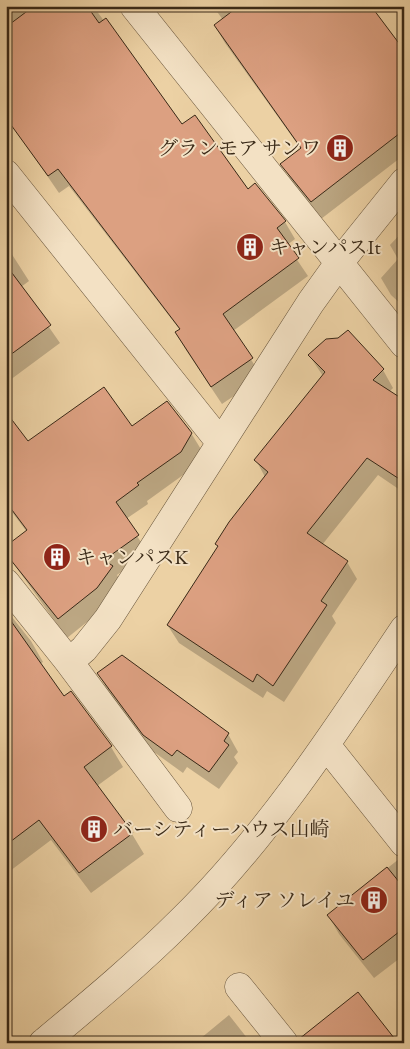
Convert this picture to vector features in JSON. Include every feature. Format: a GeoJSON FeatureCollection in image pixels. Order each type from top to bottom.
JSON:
{"type":"FeatureCollection","features":[{"type":"Feature","properties":{"kind":"street"},"geometry":{"type":"LineString","coordinates":[[134,6],[404,344]]}},
{"type":"Feature","properties":{"kind":"street"},"geometry":{"type":"LineString","coordinates":[[6,174],[220,442]]}},
{"type":"Feature","properties":{"kind":"street"},"geometry":{"type":"LineString","coordinates":[[69,662],[84,649],[108,619],[220,442],[339,263],[404,182]]}},
{"type":"Feature","properties":{"kind":"street"},"geometry":{"type":"LineString","coordinates":[[6,583],[69,662],[178,808]]}},
{"type":"Feature","properties":{"kind":"street"},"geometry":{"type":"LineString","coordinates":[[43,1043],[127,972],[183,920],[275,813],[326,745],[404,629]]}},
{"type":"Feature","properties":{"kind":"street"},"geometry":{"type":"LineString","coordinates":[[326,745],[404,843]]}},
{"type":"Feature","properties":{"kind":"street"},"geometry":{"type":"LineString","coordinates":[[239,987],[284,1043]]}},
{"type":"Feature","properties":{"kind":"building"},"geometry":{"type":"Polygon","coordinates":[[[34,6],[87,6],[99,23],[106,18],[182,124],[195,115],[248,189],[255,183],[286,221],[277,228],[299,258],[223,314],[253,358],[211,387],[175,332],[180,329],[58,169],[48,176],[6,118],[6,27],[34,6]]]}},
{"type":"Feature","properties":{"kind":"building"},"geometry":{"type":"Polygon","coordinates":[[[239,6],[371,6],[404,50],[404,130],[311,202],[280,164],[301,148],[214,25],[239,6]]]}},
{"type":"Feature","properties":{"kind":"building"},"geometry":{"type":"Polygon","coordinates":[[[6,265],[51,325],[6,358],[6,265]]]}},
{"type":"Feature","properties":{"kind":"building"},"geometry":{"type":"Polygon","coordinates":[[[348,330],[384,369],[373,380],[404,400],[404,482],[367,458],[307,533],[348,561],[321,601],[327,605],[273,686],[257,674],[253,682],[167,625],[218,546],[215,544],[229,522],[268,472],[254,460],[325,372],[308,355],[326,339],[338,338],[348,330]]]}},
{"type":"Feature","properties":{"kind":"building"},"geometry":{"type":"Polygon","coordinates":[[[104,387],[132,426],[167,401],[192,433],[181,452],[137,483],[139,485],[116,502],[139,535],[104,560],[113,566],[97,588],[58,619],[6,554],[6,546],[27,530],[6,502],[6,412],[28,441],[104,387]]]}},
{"type":"Feature","properties":{"kind":"building"},"geometry":{"type":"Polygon","coordinates":[[[6,614],[64,696],[71,691],[112,746],[84,767],[133,833],[79,873],[39,820],[6,845],[6,614]]]}},
{"type":"Feature","properties":{"kind":"building"},"geometry":{"type":"Polygon","coordinates":[[[122,655],[229,733],[224,741],[229,745],[209,772],[177,750],[172,756],[143,735],[97,673],[122,655]]]}},
{"type":"Feature","properties":{"kind":"building","name":"ディア ソレイユ"},"geometry":{"type":"Polygon","coordinates":[[[387,867],[404,888],[404,928],[363,960],[327,915],[387,867]]]}},
{"type":"Feature","properties":{"kind":"building"},"geometry":{"type":"Polygon","coordinates":[[[358,992],[398,1043],[299,1043],[299,1039],[358,992]]]}},
{"type":"Feature","properties":{"kind":"place","name":"グランモア サンワ"},"geometry":{"type":"Point","coordinates":[340,148]}},
{"type":"Feature","properties":{"kind":"place","name":"キャンパスIt"},"geometry":{"type":"Point","coordinates":[250,247]}},
{"type":"Feature","properties":{"kind":"place","name":"キャンパスK"},"geometry":{"type":"Point","coordinates":[57,557]}},
{"type":"Feature","properties":{"kind":"place","name":"バーシティーハウス山崎"},"geometry":{"type":"Point","coordinates":[94,829]}},
{"type":"Feature","properties":{"kind":"place","name":"ディア ソレイユ"},"geometry":{"type":"Point","coordinates":[374,900]}}]}
